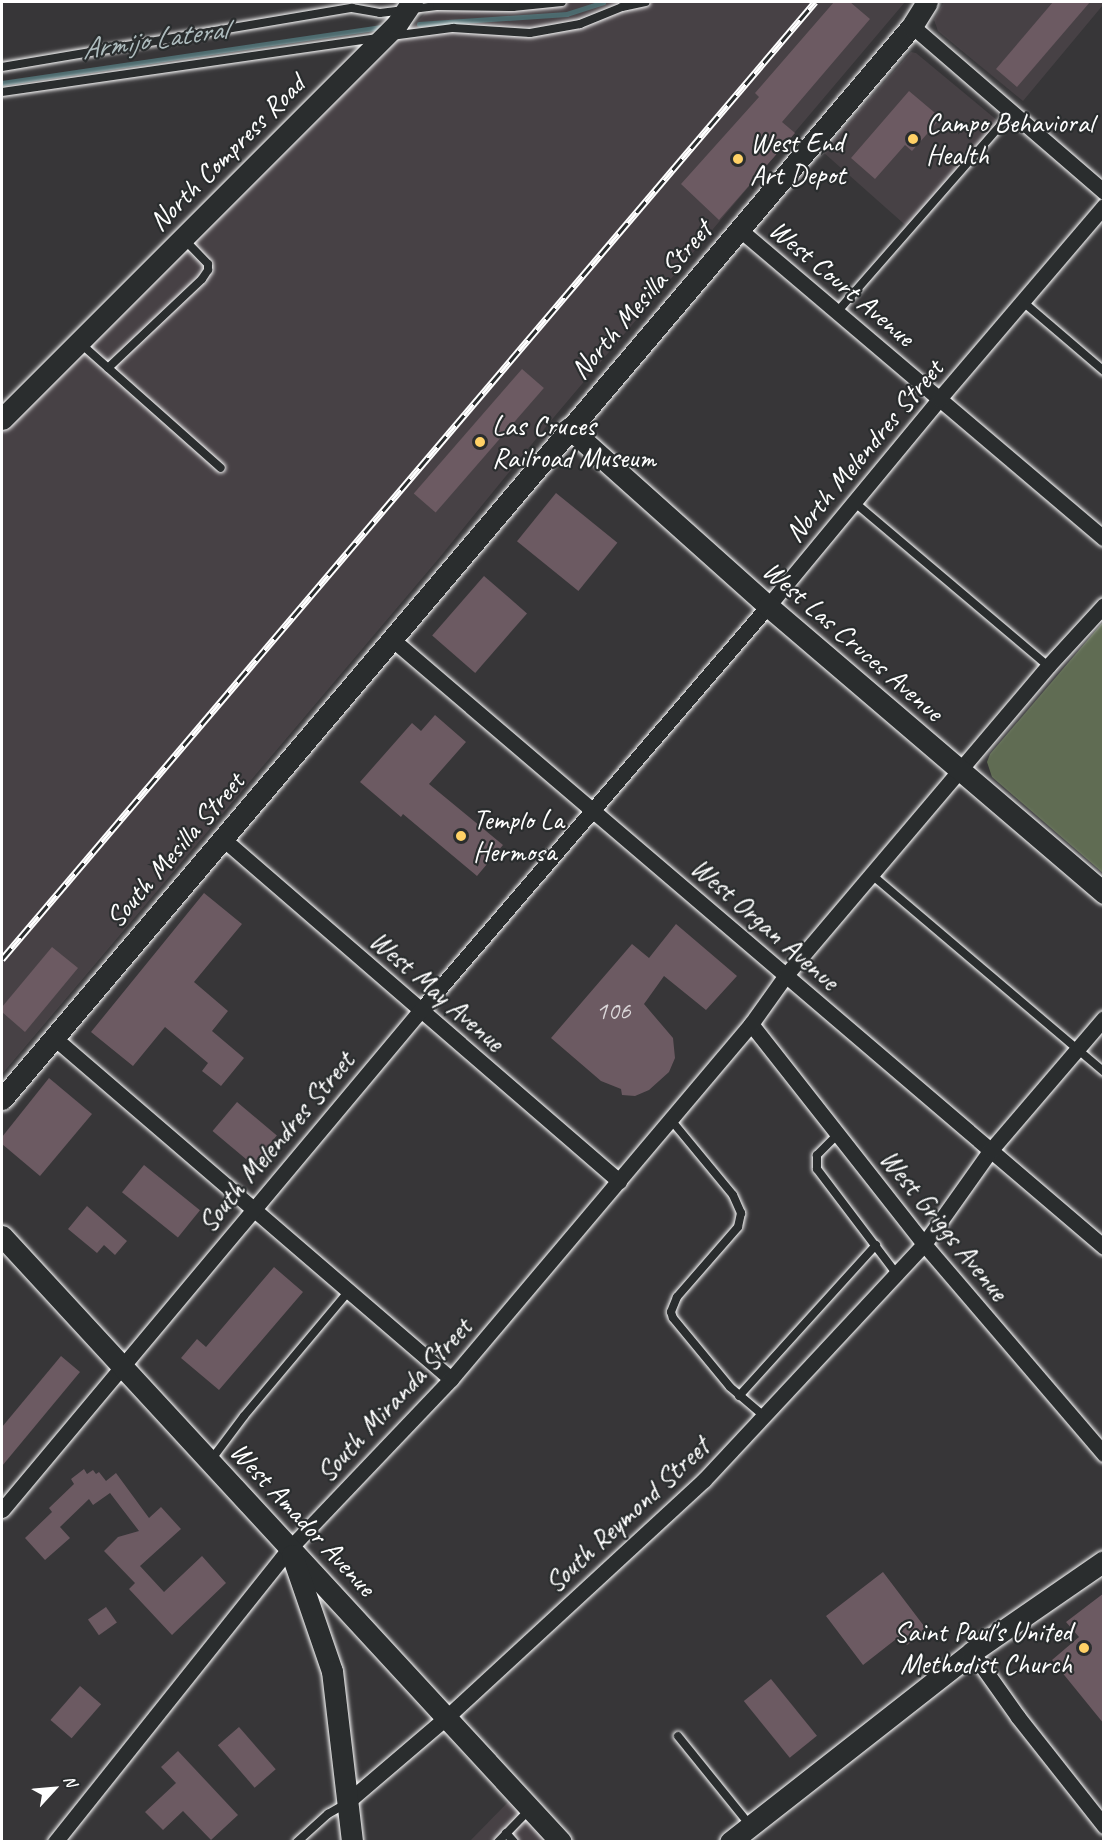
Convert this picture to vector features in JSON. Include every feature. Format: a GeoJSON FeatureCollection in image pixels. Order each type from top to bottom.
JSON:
{"type":"FeatureCollection","features":[{"type":"Feature","properties":{"kind":"street","name":"North Mesilla Street"},"geometry":{"type":"LineString","coordinates":[[393,640],[569,428],[912,26],[927,2]]}},
{"type":"Feature","properties":{"kind":"street","name":"North Compress Road"},"geometry":{"type":"LineString","coordinates":[[2,419],[384,37],[409,5]]}},
{"type":"Feature","properties":{"kind":"street"},"geometry":{"type":"LineString","coordinates":[[912,26],[1104,192]]}},
{"type":"Feature","properties":{"kind":"street","name":"North Melendres Street"},"geometry":{"type":"LineString","coordinates":[[593,810],[768,606],[939,399],[1104,206]]}},
{"type":"Feature","properties":{"kind":"street","name":"West Court Avenue"},"geometry":{"type":"LineString","coordinates":[[739,229],[1104,538]]}},
{"type":"Feature","properties":{"kind":"street","name":"West Las Cruces Avenue"},"geometry":{"type":"LineString","coordinates":[[569,428],[768,606],[1104,894]]}},
{"type":"Feature","properties":{"kind":"street","name":"South Miranda Street"},"geometry":{"type":"LineString","coordinates":[[56,1842],[290,1548],[451,1379],[751,1024],[786,975],[1048,666],[1104,605]]}},
{"type":"Feature","properties":{"kind":"street","name":"West Organ Avenue"},"geometry":{"type":"LineString","coordinates":[[393,640],[1104,1247]]}},
{"type":"Feature","properties":{"kind":"street","name":"South Mesilla Street"},"geometry":{"type":"LineString","coordinates":[[2,1099],[52,1036],[393,640]]}},
{"type":"Feature","properties":{"kind":"street","name":"South Melendres Street"},"geometry":{"type":"LineString","coordinates":[[2,1510],[420,1011],[593,810]]}},
{"type":"Feature","properties":{"kind":"street","name":"West May Avenue"},"geometry":{"type":"LineString","coordinates":[[222,838],[619,1181]]}},
{"type":"Feature","properties":{"kind":"street","name":"South Reymond Street"},"geometry":{"type":"LineString","coordinates":[[346,1803],[448,1716],[704,1480],[924,1244],[990,1151],[1104,1018]]}},
{"type":"Feature","properties":{"kind":"street","name":"West Griggs Avenue"},"geometry":{"type":"LineString","coordinates":[[751,1024],[924,1244],[1104,1454]]}},
{"type":"Feature","properties":{"kind":"street"},"geometry":{"type":"LineString","coordinates":[[52,1036],[255,1208],[451,1379]]}},
{"type":"Feature","properties":{"kind":"street","name":"West Amador Avenue"},"geometry":{"type":"LineString","coordinates":[[2,1236],[448,1716],[561,1842]]}},
{"type":"Feature","properties":{"kind":"street"},"geometry":{"type":"LineString","coordinates":[[290,1548],[332,1671],[352,1842]]}},
{"type":"Feature","properties":{"kind":"street"},"geometry":{"type":"LineString","coordinates":[[730,1842],[972,1652],[1104,1561]]}},
{"type":"Feature","properties":{"kind":"street"},"geometry":{"type":"LineString","coordinates":[[972,1652],[1018,1718],[1104,1826]]}},
{"type":"Feature","properties":{"kind":"lane"},"geometry":{"type":"LineString","coordinates":[[2,67],[352,8],[380,13],[409,5],[513,7],[562,2]]}},
{"type":"Feature","properties":{"kind":"lane"},"geometry":{"type":"LineString","coordinates":[[2,92],[453,28],[530,33],[580,24],[622,7],[645,2]]}},
{"type":"Feature","properties":{"kind":"lane"},"geometry":{"type":"LineString","coordinates":[[837,312],[1011,113]]}},
{"type":"Feature","properties":{"kind":"lane"},"geometry":{"type":"LineString","coordinates":[[108,368],[202,279],[208,270],[208,264],[183,238]]}},
{"type":"Feature","properties":{"kind":"lane"},"geometry":{"type":"LineString","coordinates":[[1022,301],[1104,371]]}},
{"type":"Feature","properties":{"kind":"lane"},"geometry":{"type":"LineString","coordinates":[[79,342],[221,468]]}},
{"type":"Feature","properties":{"kind":"lane"},"geometry":{"type":"LineString","coordinates":[[854,502],[1048,666]]}},
{"type":"Feature","properties":{"kind":"lane"},"geometry":{"type":"LineString","coordinates":[[872,875],[1104,1071]]}},
{"type":"Feature","properties":{"kind":"lane"},"geometry":{"type":"LineString","coordinates":[[671,1120],[733,1195],[741,1213],[738,1227],[677,1297],[671,1312],[678,1325],[739,1396],[764,1416]]}},
{"type":"Feature","properties":{"kind":"lane"},"geometry":{"type":"LineString","coordinates":[[838,1134],[817,1155],[817,1169],[897,1274]]}},
{"type":"Feature","properties":{"kind":"lane"},"geometry":{"type":"LineString","coordinates":[[739,1396],[876,1245]]}},
{"type":"Feature","properties":{"kind":"lane"},"geometry":{"type":"LineString","coordinates":[[210,1461],[244,1416],[349,1291]]}},
{"type":"Feature","properties":{"kind":"lane"},"geometry":{"type":"LineString","coordinates":[[678,1736],[751,1826]]}},
{"type":"Feature","properties":{"kind":"lane"},"geometry":{"type":"LineString","coordinates":[[297,1842],[328,1814],[346,1803]]}},
{"type":"Feature","properties":{"kind":"lane"},"geometry":{"type":"LineString","coordinates":[[498,1842],[531,1808]]}},
{"type":"Feature","properties":{"kind":"lane"},"geometry":{"type":"LineString","coordinates":[[506,1833],[514,1842]]}},
{"type":"Feature","properties":{"kind":"shaded area"},"geometry":{"type":"Polygon","coordinates":[[[437,2],[905,2],[549,423],[440,557],[2,1074],[2,432],[437,2]]]}},
{"type":"Feature","properties":{"kind":"shaded area"},"geometry":{"type":"Polygon","coordinates":[[[944,2],[1103,2],[1103,5],[1023,101],[938,31],[934,20],[944,2]]]}},
{"type":"Feature","properties":{"kind":"shaded area","name":"Campo Behavioral Health"},"geometry":{"type":"Polygon","coordinates":[[[911,52],[916,53],[1004,126],[912,231],[823,152],[911,52]]]}},
{"type":"Feature","properties":{"kind":"shaded area"},"geometry":{"type":"Polygon","coordinates":[[[511,1799],[545,1841],[469,1842],[511,1799]]]}},
{"type":"Feature","properties":{"kind":"green space"},"geometry":{"type":"Polygon","coordinates":[[[1103,622],[1103,873],[992,777],[987,762],[990,754],[1103,622]]]}},
{"type":"Feature","properties":{"kind":"building"},"geometry":{"type":"Polygon","coordinates":[[[834,2],[850,2],[870,19],[782,122],[795,133],[719,220],[681,184],[759,97],[755,93],[834,2]]]}},
{"type":"Feature","properties":{"kind":"building"},"geometry":{"type":"Polygon","coordinates":[[[1053,2],[1090,2],[1017,87],[996,69],[1053,2]]]}},
{"type":"Feature","properties":{"kind":"building"},"geometry":{"type":"Polygon","coordinates":[[[909,91],[941,118],[912,151],[905,145],[875,179],[851,158],[909,91]]]}},
{"type":"Feature","properties":{"kind":"building","name":"Las Cruces Railroad Museum"},"geometry":{"type":"Polygon","coordinates":[[[522,369],[544,388],[436,513],[414,494],[522,369]]]}},
{"type":"Feature","properties":{"kind":"building"},"geometry":{"type":"Polygon","coordinates":[[[556,493],[617,543],[578,591],[517,541],[556,493]]]}},
{"type":"Feature","properties":{"kind":"building"},"geometry":{"type":"Polygon","coordinates":[[[484,576],[527,613],[475,673],[432,636],[484,576]]]}},
{"type":"Feature","properties":{"kind":"building"},"geometry":{"type":"Polygon","coordinates":[[[435,715],[466,742],[429,784],[503,845],[477,876],[403,814],[401,817],[360,782],[412,723],[421,731],[435,715]]]}},
{"type":"Feature","properties":{"kind":"building"},"geometry":{"type":"Polygon","coordinates":[[[204,893],[242,924],[194,982],[228,1011],[212,1031],[244,1058],[221,1086],[202,1071],[208,1063],[165,1027],[133,1066],[91,1032],[204,893]]]}},
{"type":"Feature","properties":{"kind":"building"},"geometry":{"type":"Polygon","coordinates":[[[676,924],[737,976],[706,1010],[664,976],[644,1004],[673,1038],[675,1058],[669,1072],[649,1090],[635,1096],[622,1095],[621,1089],[601,1081],[551,1038],[632,944],[649,958],[676,924]]]}},
{"type":"Feature","properties":{"kind":"building"},"geometry":{"type":"Polygon","coordinates":[[[52,947],[78,968],[25,1032],[2,1012],[2,1007],[52,947]]]}},
{"type":"Feature","properties":{"kind":"building"},"geometry":{"type":"Polygon","coordinates":[[[49,1078],[92,1114],[40,1176],[2,1144],[2,1137],[49,1078]]]}},
{"type":"Feature","properties":{"kind":"building"},"geometry":{"type":"Polygon","coordinates":[[[237,1102],[277,1135],[252,1165],[213,1131],[237,1102]]]}},
{"type":"Feature","properties":{"kind":"building"},"geometry":{"type":"Polygon","coordinates":[[[144,1165],[200,1210],[178,1238],[122,1192],[144,1165]]]}},
{"type":"Feature","properties":{"kind":"building"},"geometry":{"type":"Polygon","coordinates":[[[87,1206],[127,1241],[115,1255],[104,1245],[97,1253],[68,1229],[87,1206]]]}},
{"type":"Feature","properties":{"kind":"building"},"geometry":{"type":"Polygon","coordinates":[[[274,1267],[303,1292],[219,1390],[181,1358],[197,1339],[206,1347],[274,1267]]]}},
{"type":"Feature","properties":{"kind":"building"},"geometry":{"type":"Polygon","coordinates":[[[61,1356],[80,1372],[2,1466],[2,1427],[61,1356]]]}},
{"type":"Feature","properties":{"kind":"building"},"geometry":{"type":"Polygon","coordinates":[[[84,1469],[87,1474],[93,1470],[96,1474],[99,1472],[106,1481],[116,1473],[149,1518],[161,1507],[181,1529],[140,1566],[164,1592],[202,1556],[226,1583],[172,1635],[129,1589],[135,1583],[104,1551],[118,1537],[139,1531],[110,1493],[93,1505],[89,1499],[60,1527],[70,1538],[45,1560],[25,1538],[52,1512],[49,1508],[74,1484],[71,1479],[84,1469]]]}},
{"type":"Feature","properties":{"kind":"building"},"geometry":{"type":"Polygon","coordinates":[[[883,1572],[927,1630],[907,1645],[900,1636],[863,1665],[826,1616],[883,1572]]]}},
{"type":"Feature","properties":{"kind":"building","name":"Saint Paul's United Methodist Church"},"geometry":{"type":"Polygon","coordinates":[[[1104,1593],[1104,1724],[1052,1660],[1079,1637],[1066,1622],[1104,1593]]]}},
{"type":"Feature","properties":{"kind":"building"},"geometry":{"type":"Polygon","coordinates":[[[106,1607],[117,1623],[99,1635],[88,1620],[106,1607]]]}},
{"type":"Feature","properties":{"kind":"building"},"geometry":{"type":"Polygon","coordinates":[[[771,1679],[817,1736],[790,1758],[744,1701],[771,1679]]]}},
{"type":"Feature","properties":{"kind":"building"},"geometry":{"type":"Polygon","coordinates":[[[80,1686],[101,1704],[72,1738],[50,1720],[80,1686]]]}},
{"type":"Feature","properties":{"kind":"building"},"geometry":{"type":"Polygon","coordinates":[[[239,1727],[276,1769],[255,1788],[218,1745],[239,1727]]]}},
{"type":"Feature","properties":{"kind":"building"},"geometry":{"type":"Polygon","coordinates":[[[178,1751],[238,1815],[211,1840],[183,1811],[163,1830],[145,1812],[176,1783],[161,1767],[178,1751]]]}},
{"type":"Feature","properties":{"kind":"waterway","name":"Armijo Lateral"},"geometry":{"type":"LineString","coordinates":[[419,24],[567,14],[603,2]]}},
{"type":"Feature","properties":{"kind":"waterway","name":"Armijo Lateral"},"geometry":{"type":"LineString","coordinates":[[2,83],[383,27]]}},
{"type":"Feature","properties":{"kind":"railway"},"geometry":{"type":"LineString","coordinates":[[2,959],[815,2]]}},
{"type":"Feature","properties":{"kind":"place","name":"Campo Behavioral Health"},"geometry":{"type":"Point","coordinates":[913,139]}},
{"type":"Feature","properties":{"kind":"place","name":"West End Art Depot"},"geometry":{"type":"Point","coordinates":[738,159]}},
{"type":"Feature","properties":{"kind":"place","name":"Las Cruces Railroad Museum"},"geometry":{"type":"Point","coordinates":[480,442]}},
{"type":"Feature","properties":{"kind":"place","name":"Templo La Hermosa"},"geometry":{"type":"Point","coordinates":[461,836]}},
{"type":"Feature","properties":{"kind":"place","name":"Saint Paul's United Methodist Church"},"geometry":{"type":"Point","coordinates":[1084,1648]}}]}
